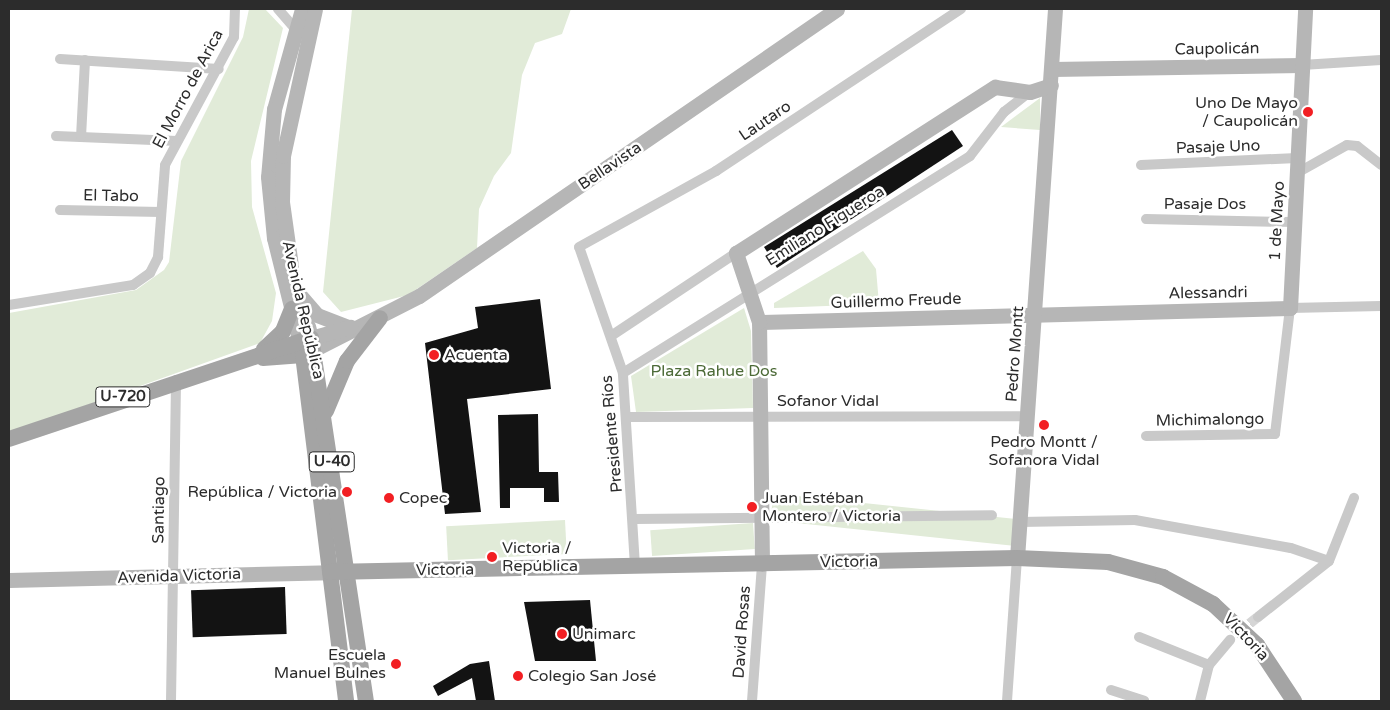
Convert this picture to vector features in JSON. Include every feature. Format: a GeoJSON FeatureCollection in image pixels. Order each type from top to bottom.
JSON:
{"type":"FeatureCollection","features":[{"type":"Feature","properties":{"kind":"main road"},"geometry":{"type":"LineString","coordinates":[[262,351],[283,331],[292,309]]}},
{"type":"Feature","properties":{"kind":"main road"},"geometry":{"type":"LineString","coordinates":[[325,415],[347,361],[380,318]]}},
{"type":"Feature","properties":{"kind":"main road","name":"Bellavista"},"geometry":{"type":"LineString","coordinates":[[9,438],[262,351],[307,346]]}},
{"type":"Feature","properties":{"kind":"main road","name":"Bellavista"},"geometry":{"type":"LineString","coordinates":[[238,360],[307,346]]}},
{"type":"Feature","properties":{"kind":"main road","name":"Avenida República"},"geometry":{"type":"LineString","coordinates":[[307,346],[325,415],[349,571],[366,701]]}},
{"type":"Feature","properties":{"kind":"main road","name":"Avenida República"},"geometry":{"type":"LineString","coordinates":[[307,346],[330,572],[346,701]]}},
{"type":"Feature","properties":{"kind":"main road","name":"Victoria"},"geometry":{"type":"LineString","coordinates":[[349,571],[1018,558],[1108,562],[1180,584],[1243,630],[1294,701]]}},
{"type":"Feature","properties":{"kind":"main road","name":"Avenida Victoria"},"geometry":{"type":"LineString","coordinates":[[330,572],[349,571]]}},
{"type":"Feature","properties":{"kind":"street","name":"El Morro de Arica"},"geometry":{"type":"LineString","coordinates":[[9,305],[140,282],[156,262],[165,165],[219,69],[234,37],[234,9]]}},
{"type":"Feature","properties":{"kind":"street"},"geometry":{"type":"LineString","coordinates":[[278,9],[298,31],[308,50]]}},
{"type":"Feature","properties":{"kind":"street","name":"Avenida República"},"geometry":{"type":"LineString","coordinates":[[302,9],[298,31],[279,87],[269,154],[271,218],[292,309],[307,346]]}},
{"type":"Feature","properties":{"kind":"street","name":"Avenida República"},"geometry":{"type":"LineString","coordinates":[[307,346],[284,224],[282,179],[290,110],[308,50],[315,9]]}},
{"type":"Feature","properties":{"kind":"street","name":"Bellavista"},"geometry":{"type":"LineString","coordinates":[[307,346],[380,318],[837,9]]}},
{"type":"Feature","properties":{"kind":"street","name":"Lautaro"},"geometry":{"type":"LineString","coordinates":[[579,247],[716,171],[961,9]]}},
{"type":"Feature","properties":{"kind":"street","name":"Pedro Montt"},"geometry":{"type":"LineString","coordinates":[[1007,701],[1055,9]]}},
{"type":"Feature","properties":{"kind":"street","name":"1 de Mayo"},"geometry":{"type":"LineString","coordinates":[[1275,434],[1290,308],[1305,9]]}},
{"type":"Feature","properties":{"kind":"street"},"geometry":{"type":"LineString","coordinates":[[60,58],[219,69]]}},
{"type":"Feature","properties":{"kind":"street"},"geometry":{"type":"LineString","coordinates":[[81,137],[85,60]]}},
{"type":"Feature","properties":{"kind":"street","name":"Caupolicán"},"geometry":{"type":"LineString","coordinates":[[1052,69],[1302,65],[1381,60]]}},
{"type":"Feature","properties":{"kind":"street","name":"Emiliano Figueroa"},"geometry":{"type":"LineString","coordinates":[[623,373],[970,156],[1004,112],[1030,92],[1051,85]]}},
{"type":"Feature","properties":{"kind":"street","name":"Emiliano Figueroa"},"geometry":{"type":"LineString","coordinates":[[611,336],[736,253],[995,87],[1030,92]]}},
{"type":"Feature","properties":{"kind":"street"},"geometry":{"type":"LineString","coordinates":[[56,136],[177,141]]}},
{"type":"Feature","properties":{"kind":"street"},"geometry":{"type":"LineString","coordinates":[[1297,166],[1346,145],[1357,146],[1381,165]]}},
{"type":"Feature","properties":{"kind":"street","name":"Pasaje Uno"},"geometry":{"type":"LineString","coordinates":[[1141,165],[1297,166]]}},
{"type":"Feature","properties":{"kind":"street","name":"El Tabo"},"geometry":{"type":"LineString","coordinates":[[60,210],[161,212]]}},
{"type":"Feature","properties":{"kind":"street","name":"Pasaje Dos"},"geometry":{"type":"LineString","coordinates":[[1146,219],[1294,222]]}},
{"type":"Feature","properties":{"kind":"street","name":"Presidente Ríos"},"geometry":{"type":"LineString","coordinates":[[579,247],[623,373],[629,417],[635,566]]}},
{"type":"Feature","properties":{"kind":"street"},"geometry":{"type":"LineString","coordinates":[[736,253],[759,322],[762,564]]}},
{"type":"Feature","properties":{"kind":"street"},"geometry":{"type":"LineString","coordinates":[[297,292],[317,315],[348,327]]}},
{"type":"Feature","properties":{"kind":"street","name":"Alessandri"},"geometry":{"type":"LineString","coordinates":[[1035,314],[1381,306]]}},
{"type":"Feature","properties":{"kind":"street","name":"Guillermo Freude"},"geometry":{"type":"LineString","coordinates":[[759,322],[1035,314]]}},
{"type":"Feature","properties":{"kind":"street","name":"Bellavista"},"geometry":{"type":"LineString","coordinates":[[307,346],[348,327],[380,318]]}},
{"type":"Feature","properties":{"kind":"street","name":"Santiago"},"geometry":{"type":"LineString","coordinates":[[171,701],[176,379]]}},
{"type":"Feature","properties":{"kind":"street","name":"Sofanor Vidal"},"geometry":{"type":"LineString","coordinates":[[629,417],[1028,416]]}},
{"type":"Feature","properties":{"kind":"street","name":"Michimalongo"},"geometry":{"type":"LineString","coordinates":[[1146,436],[1275,434]]}},
{"type":"Feature","properties":{"kind":"street"},"geometry":{"type":"LineString","coordinates":[[1258,617],[1329,560],[1354,498]]}},
{"type":"Feature","properties":{"kind":"street"},"geometry":{"type":"LineString","coordinates":[[634,519],[992,515]]}},
{"type":"Feature","properties":{"kind":"street"},"geometry":{"type":"LineString","coordinates":[[1020,522],[1135,520],[1291,548],[1329,560]]}},
{"type":"Feature","properties":{"kind":"street","name":"David Rosas"},"geometry":{"type":"LineString","coordinates":[[752,701],[762,564]]}},
{"type":"Feature","properties":{"kind":"street","name":"Avenida Victoria"},"geometry":{"type":"LineString","coordinates":[[9,580],[330,572]]}},
{"type":"Feature","properties":{"kind":"street"},"geometry":{"type":"LineString","coordinates":[[1140,637],[1209,665]]}},
{"type":"Feature","properties":{"kind":"street"},"geometry":{"type":"LineString","coordinates":[[1200,701],[1209,665],[1230,640]]}},
{"type":"Feature","properties":{"kind":"street"},"geometry":{"type":"LineString","coordinates":[[1111,690],[1144,701]]}},
{"type":"Feature","properties":{"kind":"green space"},"geometry":{"type":"Polygon","coordinates":[[[249,9],[265,9],[283,28],[251,161],[252,207],[276,293],[272,321],[260,343],[9,433],[9,313],[136,290],[164,270],[169,262],[181,161],[243,37],[249,9]]]}},
{"type":"Feature","properties":{"kind":"green space"},"geometry":{"type":"Polygon","coordinates":[[[352,9],[571,9],[562,34],[535,43],[522,75],[511,153],[494,176],[479,209],[477,248],[408,295],[341,312],[323,292],[352,9]]]}},
{"type":"Feature","properties":{"kind":"green space"},"geometry":{"type":"Polygon","coordinates":[[[1040,98],[1040,130],[1001,127],[1040,98]]]}},
{"type":"Feature","properties":{"kind":"green space"},"geometry":{"type":"Polygon","coordinates":[[[863,251],[876,269],[879,304],[774,308],[774,303],[863,251]]]}},
{"type":"Feature","properties":{"kind":"green space","name":"Plaza Rahue Dos"},"geometry":{"type":"Polygon","coordinates":[[[744,308],[751,331],[753,408],[636,412],[631,376],[744,308]]]}},
{"type":"Feature","properties":{"kind":"green space"},"geometry":{"type":"Polygon","coordinates":[[[773,493],[1016,519],[1013,546],[771,520],[773,493]]]}},
{"type":"Feature","properties":{"kind":"green space"},"geometry":{"type":"Polygon","coordinates":[[[565,520],[567,554],[448,560],[446,526],[565,520]]]}},
{"type":"Feature","properties":{"kind":"green space"},"geometry":{"type":"Polygon","coordinates":[[[753,523],[755,549],[652,556],[650,530],[753,523]]]}},
{"type":"Feature","properties":{"kind":"building"},"geometry":{"type":"Polygon","coordinates":[[[952,130],[963,146],[777,268],[764,247],[952,130]]]}},
{"type":"Feature","properties":{"kind":"building"},"geometry":{"type":"Polygon","coordinates":[[[540,299],[551,389],[467,399],[481,512],[445,514],[425,343],[478,328],[475,307],[540,299]]]}},
{"type":"Feature","properties":{"kind":"building"},"geometry":{"type":"Polygon","coordinates":[[[538,414],[539,472],[558,472],[559,502],[544,502],[544,488],[510,488],[510,508],[500,508],[498,415],[538,414]]]}},
{"type":"Feature","properties":{"kind":"building"},"geometry":{"type":"Polygon","coordinates":[[[285,587],[287,634],[193,637],[191,590],[285,587]]]}},
{"type":"Feature","properties":{"kind":"building"},"geometry":{"type":"Polygon","coordinates":[[[590,600],[596,661],[535,661],[524,602],[590,600]]]}},
{"type":"Feature","properties":{"kind":"building"},"geometry":{"type":"Polygon","coordinates":[[[489,661],[495,701],[476,701],[472,678],[438,696],[433,686],[470,664],[489,661]]]}},
{"type":"Feature","properties":{"kind":"tunnel"},"geometry":{"type":"LineString","coordinates":[[1238,633],[1258,617]]}},
{"type":"Feature","properties":{"kind":"place","name":"Uno De Mayo / Caupolicán"},"geometry":{"type":"Point","coordinates":[1308,112]}},
{"type":"Feature","properties":{"kind":"place","name":"Acuenta"},"geometry":{"type":"Point","coordinates":[434,355]}},
{"type":"Feature","properties":{"kind":"place","name":"Pedro Montt / Sofanora Vidal"},"geometry":{"type":"Point","coordinates":[1044,425]}},
{"type":"Feature","properties":{"kind":"place","name":"República / Victoria"},"geometry":{"type":"Point","coordinates":[347,492]}},
{"type":"Feature","properties":{"kind":"place","name":"Copec"},"geometry":{"type":"Point","coordinates":[389,498]}},
{"type":"Feature","properties":{"kind":"place","name":"Juan Estéban Montero / Victoria"},"geometry":{"type":"Point","coordinates":[752,507]}},
{"type":"Feature","properties":{"kind":"place","name":"Victoria / República"},"geometry":{"type":"Point","coordinates":[492,557]}},
{"type":"Feature","properties":{"kind":"place","name":"Unimarc"},"geometry":{"type":"Point","coordinates":[562,634]}},
{"type":"Feature","properties":{"kind":"place","name":"Escuela Manuel Bulnes"},"geometry":{"type":"Point","coordinates":[396,664]}},
{"type":"Feature","properties":{"kind":"place","name":"Colegio San José"},"geometry":{"type":"Point","coordinates":[518,676]}}]}
